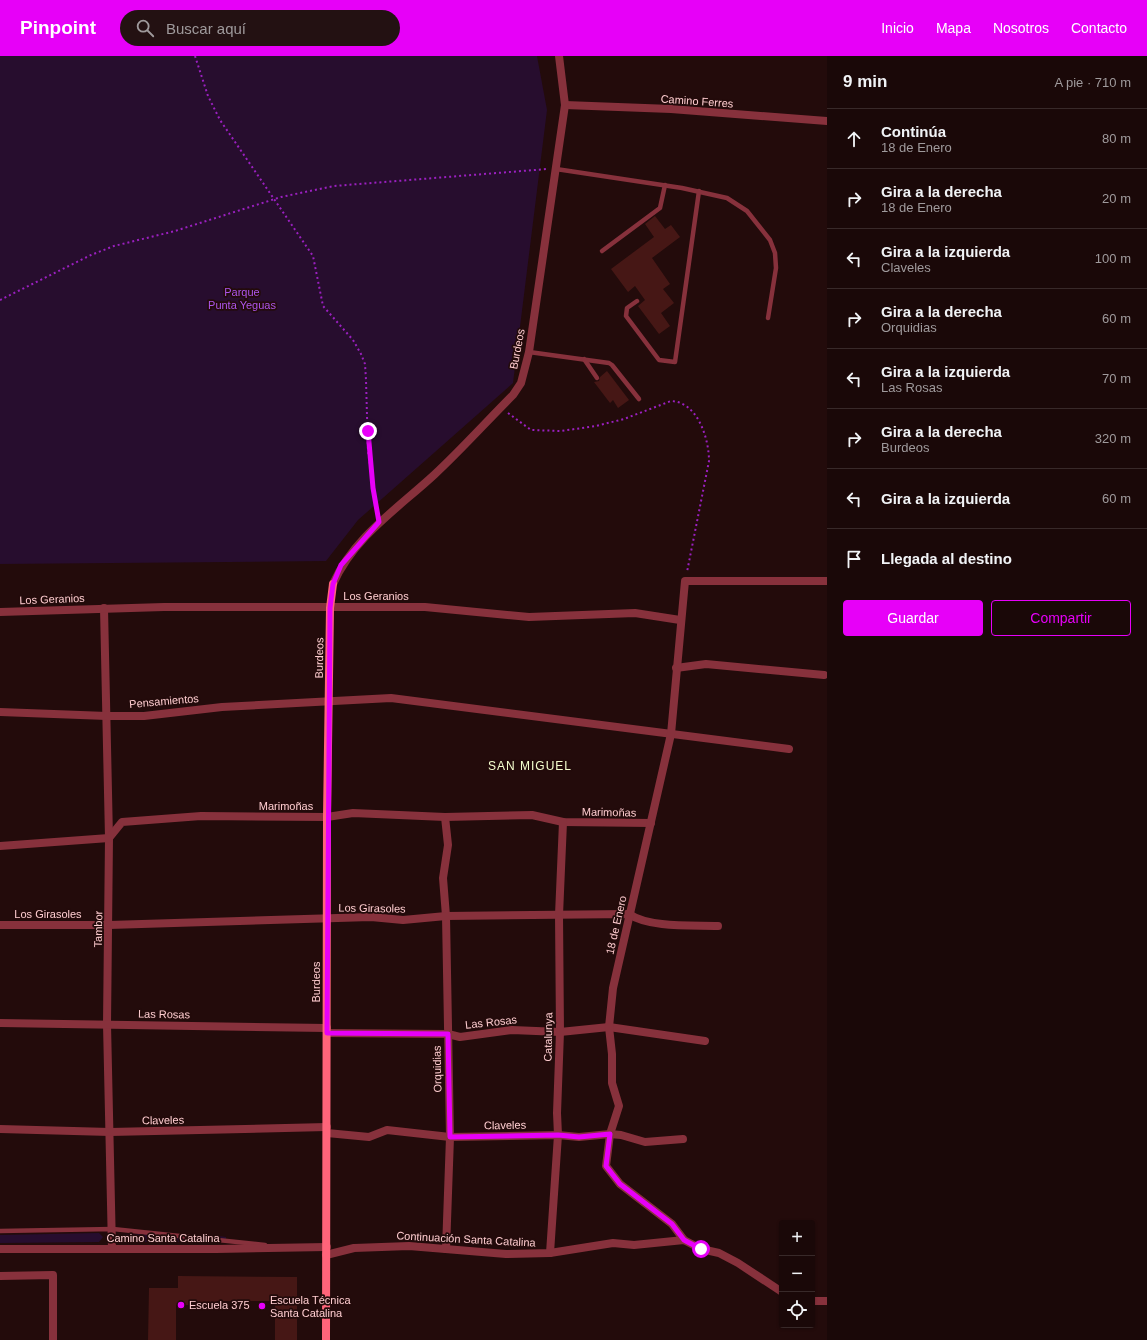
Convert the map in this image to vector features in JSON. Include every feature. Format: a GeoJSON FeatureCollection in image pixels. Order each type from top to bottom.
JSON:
{"type":"FeatureCollection","features":[{"type":"Feature","properties":{"kind":"street","name":"Burdeos"},"geometry":{"type":"LineString","coordinates":[[326,1340],[327,817],[330,608],[333,584],[341,565],[379,522],[434,475],[513,395],[521,383],[529,352],[565,104],[559,56]]}},
{"type":"Feature","properties":{"kind":"street","name":"Camino Ferres"},"geometry":{"type":"LineString","coordinates":[[565,104],[827,121]]}},
{"type":"Feature","properties":{"kind":"street"},"geometry":{"type":"LineString","coordinates":[[685,581],[827,581]]}},
{"type":"Feature","properties":{"kind":"street","name":"18 de Enero"},"geometry":{"type":"LineString","coordinates":[[684,1240],[672,1224],[620,1184],[606,1166],[610,1134],[619,1106],[612,1083],[612,1054],[609,1027],[613,988],[671,734],[680,620],[685,581]]}},
{"type":"Feature","properties":{"kind":"street","name":"Los Geranios"},"geometry":{"type":"LineString","coordinates":[[0,612],[104,608],[425,607],[528,617],[635,613],[680,620]]}},
{"type":"Feature","properties":{"kind":"street","name":"Tambor"},"geometry":{"type":"LineString","coordinates":[[104,608],[109,838],[107,1024],[113,1229],[112,1249]]}},
{"type":"Feature","properties":{"kind":"street"},"geometry":{"type":"LineString","coordinates":[[676,668],[706,664],[824,675]]}},
{"type":"Feature","properties":{"kind":"street","name":"Pensamientos"},"geometry":{"type":"LineString","coordinates":[[0,712],[107,716],[166,714],[222,707],[391,698],[789,749]]}},
{"type":"Feature","properties":{"kind":"street","name":"Marimoñas"},"geometry":{"type":"LineString","coordinates":[[109,838],[122,822],[201,816],[327,817],[353,813],[445,817],[532,815],[563,822],[651,823]]}},
{"type":"Feature","properties":{"kind":"street","name":"Orquidias"},"geometry":{"type":"LineString","coordinates":[[445,817],[448,846],[443,878],[446,916],[450,1137],[446,1249]]}},
{"type":"Feature","properties":{"kind":"street","name":"Catalunya"},"geometry":{"type":"LineString","coordinates":[[550,1253],[558,1135],[556,1113],[560,1032],[559,915],[563,822]]}},
{"type":"Feature","properties":{"kind":"street"},"geometry":{"type":"LineString","coordinates":[[0,846],[109,838]]}},
{"type":"Feature","properties":{"kind":"street","name":"Los Girasoles"},"geometry":{"type":"LineString","coordinates":[[0,925],[109,924],[327,918],[341,919],[371,917],[403,920],[446,916],[629,914],[638,920],[652,922],[718,926]]}},
{"type":"Feature","properties":{"kind":"street","name":"Las Rosas"},"geometry":{"type":"LineString","coordinates":[[0,1023],[107,1024],[327,1030],[448,1034],[460,1037],[512,1030],[560,1032],[609,1027],[705,1041]]}},
{"type":"Feature","properties":{"kind":"street","name":"Claveles"},"geometry":{"type":"LineString","coordinates":[[0,1129],[110,1132],[327,1130],[369,1137],[387,1130],[450,1137],[558,1135],[579,1137],[610,1134],[621,1135],[644,1142],[683,1140]]}},
{"type":"Feature","properties":{"kind":"street"},"geometry":{"type":"LineString","coordinates":[[684,1240],[701,1249],[719,1253],[738,1263],[779,1290]]}},
{"type":"Feature","properties":{"kind":"street","name":"Continuación Santa Catalina"},"geometry":{"type":"LineString","coordinates":[[326,1251],[354,1248],[409,1246],[506,1254],[550,1253],[613,1243],[634,1245],[684,1240]]}},
{"type":"Feature","properties":{"kind":"street","name":"Camino Santa Catalina"},"geometry":{"type":"LineString","coordinates":[[0,1249],[297,1247],[326,1251]]}},
{"type":"Feature","properties":{"kind":"street"},"geometry":{"type":"LineString","coordinates":[[0,1276],[53,1275],[53,1340]]}},
{"type":"Feature","properties":{"kind":"street"},"geometry":{"type":"LineString","coordinates":[[815,1301],[827,1301]]}},
{"type":"Feature","properties":{"kind":"lane"},"geometry":{"type":"LineString","coordinates":[[556,169],[665,184],[699,191],[727,198],[746,211],[770,240],[775,253],[776,268],[768,318]]}},
{"type":"Feature","properties":{"kind":"lane"},"geometry":{"type":"LineString","coordinates":[[602,251],[660,208],[665,184]]}},
{"type":"Feature","properties":{"kind":"lane"},"geometry":{"type":"LineString","coordinates":[[637,301],[627,308],[626,316],[659,360],[675,362],[699,191]]}},
{"type":"Feature","properties":{"kind":"lane"},"geometry":{"type":"LineString","coordinates":[[529,352],[612,365],[638,399]]}},
{"type":"Feature","properties":{"kind":"lane"},"geometry":{"type":"LineString","coordinates":[[584,360],[597,378]]}},
{"type":"Feature","properties":{"kind":"lane"},"geometry":{"type":"LineString","coordinates":[[0,1231],[113,1229],[297,1247]]}},
{"type":"Feature","properties":{"kind":"path"},"geometry":{"type":"LineString","coordinates":[[195,56],[208,96],[220,120],[313,256],[323,306],[353,340],[365,364],[368,451],[379,522]]}},
{"type":"Feature","properties":{"kind":"path"},"geometry":{"type":"LineString","coordinates":[[0,300],[91,254],[114,246],[175,231],[303,191],[334,186],[556,169]]}},
{"type":"Feature","properties":{"kind":"path"},"geometry":{"type":"LineString","coordinates":[[501,407],[531,430],[546,431],[561,431],[596,426],[624,419],[671,401],[677,401],[687,408],[697,420],[705,434],[708,443],[709,461],[685,581]]}},
{"type":"Feature","properties":{"kind":"green space","name":"Parque Punta Yeguas"},"geometry":{"type":"Polygon","coordinates":[[[0,56],[537,56],[547,110],[513,383],[358,520],[326,561],[0,564],[0,56]]]}},
{"type":"Feature","properties":{"kind":"green space"},"geometry":{"type":"Polygon","coordinates":[[[99,1233],[103,1237],[99,1242],[0,1243],[0,1235],[99,1233]]]}},
{"type":"Feature","properties":{"kind":"green space"},"geometry":{"type":"Polygon","coordinates":[[[123,1235],[219,1236],[226,1237],[226,1239],[224,1242],[129,1242],[123,1235]]]}},
{"type":"Feature","properties":{"kind":"building"},"geometry":{"type":"Polygon","coordinates":[[[655,216],[665,229],[671,225],[680,237],[652,258],[670,284],[663,289],[674,303],[661,313],[670,326],[659,334],[638,306],[645,300],[635,286],[628,292],[611,269],[654,237],[645,224],[655,216]]]}},
{"type":"Feature","properties":{"kind":"building"},"geometry":{"type":"Polygon","coordinates":[[[607,371],[629,400],[618,408],[613,400],[610,403],[594,382],[599,381],[600,377],[607,371]]]}},
{"type":"Feature","properties":{"kind":"building"},"geometry":{"type":"Polygon","coordinates":[[[178,1276],[297,1277],[297,1340],[275,1340],[275,1301],[217,1301],[217,1305],[176,1305],[176,1340],[148,1340],[149,1288],[178,1288],[178,1276]]]}},
{"type":"Feature","properties":{"kind":"place","name":"Escuela 375"},"geometry":{"type":"Point","coordinates":[181,1305]}},
{"type":"Feature","properties":{"kind":"place","name":"Escuela Técnica Santa Catalina"},"geometry":{"type":"Point","coordinates":[262,1306]}},
{"type":"Feature","properties":{"kind":"district","name":"SAN MIGUEL"},"geometry":{"type":"Point","coordinates":[530,766]}},
{"type":"Feature","properties":{"kind":"route"},"geometry":{"type":"LineString","coordinates":[[368,431],[368,451],[379,522],[341,565],[333,584],[330,608],[327,817],[327,1033],[448,1034],[450,1137],[558,1135],[579,1137],[610,1134],[606,1166],[620,1184],[650,1209],[672,1224],[684,1240],[701,1249]]}}]}
